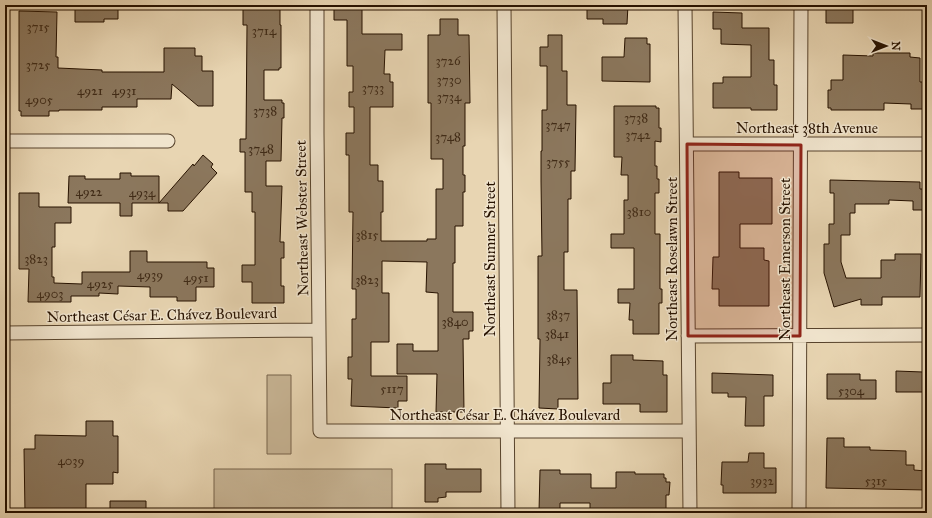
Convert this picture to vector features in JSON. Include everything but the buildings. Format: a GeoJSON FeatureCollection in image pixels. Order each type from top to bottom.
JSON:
{"type":"FeatureCollection","features":[{"type":"Feature","properties":{"kind":"street","name":"Northeast Webster Street"},"geometry":{"type":"LineString","coordinates":[[317,5],[320,431]]}},
{"type":"Feature","properties":{"kind":"street","name":"Northeast Sumner Street"},"geometry":{"type":"LineString","coordinates":[[504,5],[508,513]]}},
{"type":"Feature","properties":{"kind":"street","name":"Northeast Roselawn Street"},"geometry":{"type":"LineString","coordinates":[[685,5],[690,513]]}},
{"type":"Feature","properties":{"kind":"street","name":"Northeast Emerson Street"},"geometry":{"type":"LineString","coordinates":[[799,513],[801,5]]}},
{"type":"Feature","properties":{"kind":"street"},"geometry":{"type":"LineString","coordinates":[[5,141],[168,141]]}},
{"type":"Feature","properties":{"kind":"street","name":"Northeast 38th Avenue"},"geometry":{"type":"LineString","coordinates":[[687,144],[927,144]]}},
{"type":"Feature","properties":{"kind":"street","name":"Northeast César E. Chávez Boulevard"},"geometry":{"type":"LineString","coordinates":[[5,333],[319,330]]}},
{"type":"Feature","properties":{"kind":"street"},"geometry":{"type":"LineString","coordinates":[[688,336],[927,335]]}},
{"type":"Feature","properties":{"kind":"street","name":"Northeast César E. Chávez Boulevard"},"geometry":{"type":"LineString","coordinates":[[320,431],[689,431]]}},
{"type":"Feature","properties":{"kind":"highlighted area"},"geometry":{"type":"Polygon","coordinates":[[[687,144],[801,145],[800,336],[688,336],[687,144]]]}},
{"type":"Feature","properties":{"kind":"shaded area"},"geometry":{"type":"Polygon","coordinates":[[[267,375],[291,375],[291,454],[267,454],[267,375]]]}},
{"type":"Feature","properties":{"kind":"shaded area"},"geometry":{"type":"Polygon","coordinates":[[[214,469],[392,469],[392,513],[214,513],[214,469]]]}}]}
